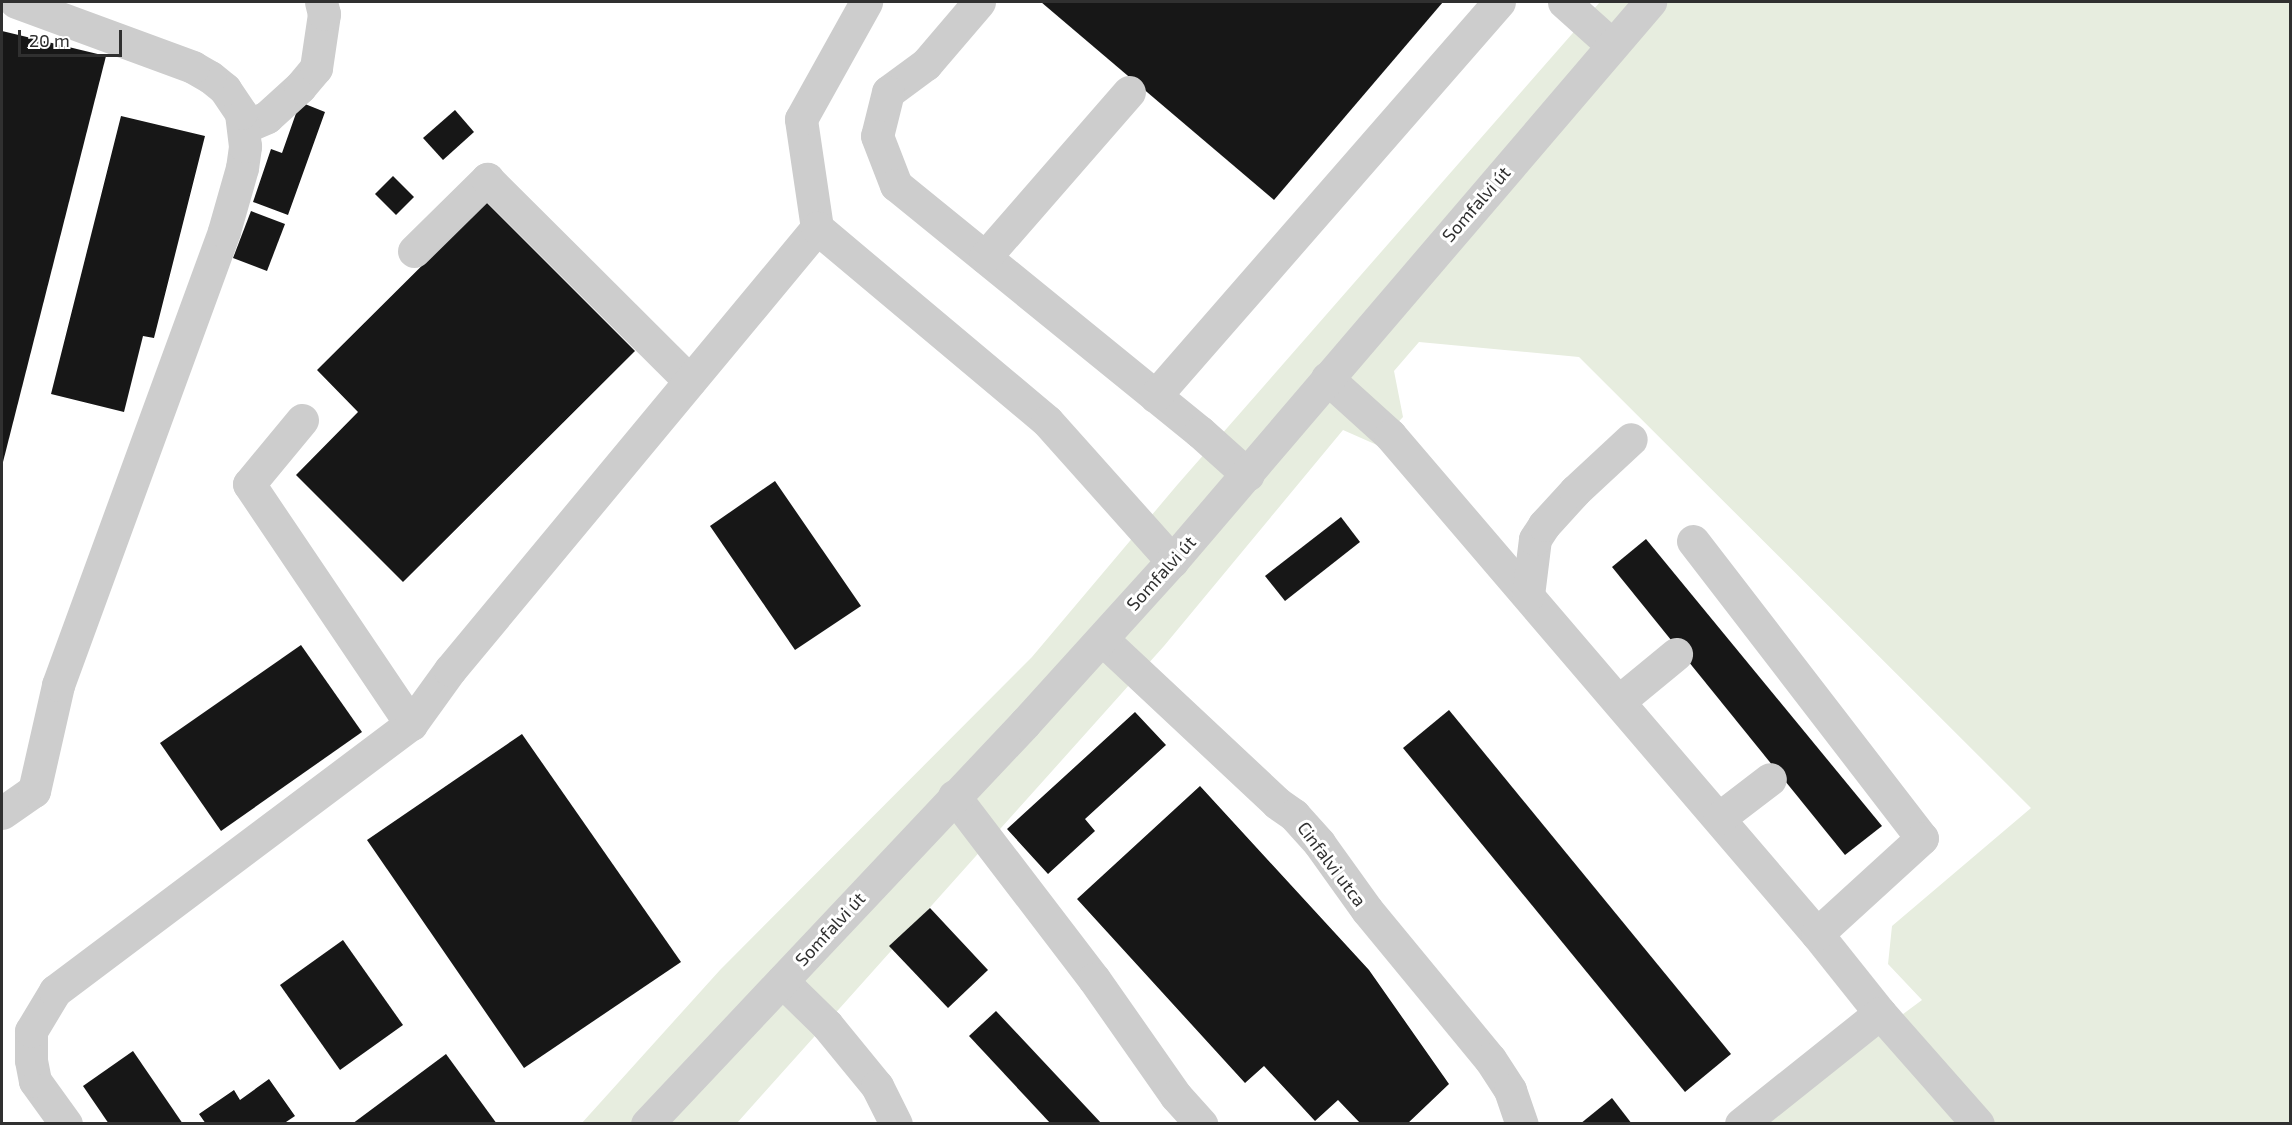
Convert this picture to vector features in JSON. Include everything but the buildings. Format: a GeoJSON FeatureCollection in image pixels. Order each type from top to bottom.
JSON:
{"type":"FeatureCollection","features":[{"type":"Feature","properties":{"kind":"street"},"geometry":{"type":"LineString","coordinates":[[2,813],[34,791],[58,685],[224,231],[242,168],[244,127],[241,113],[225,89],[194,67],[16,2]]}},
{"type":"Feature","properties":{"kind":"street"},"geometry":{"type":"LineString","coordinates":[[244,127],[267,117],[300,87],[316,68],[324,14],[321,2]]}},
{"type":"Feature","properties":{"kind":"street"},"geometry":{"type":"LineString","coordinates":[[866,2],[801,119],[817,228],[1047,421],[1172,561]]}},
{"type":"Feature","properties":{"kind":"street"},"geometry":{"type":"LineString","coordinates":[[980,2],[926,64],[888,92],[877,136],[896,185],[1155,396],[1248,475]]}},
{"type":"Feature","properties":{"kind":"street"},"geometry":{"type":"LineString","coordinates":[[1155,396],[1499,2]]}},
{"type":"Feature","properties":{"kind":"street"},"geometry":{"type":"LineString","coordinates":[[1564,2],[1612,45]]}},
{"type":"Feature","properties":{"kind":"street","name":"Somfalvi út"},"geometry":{"type":"LineString","coordinates":[[666,1117],[782,981],[1102,639],[1248,475],[1327,378],[1650,2]]}},
{"type":"Feature","properties":{"kind":"street"},"geometry":{"type":"LineString","coordinates":[[985,257],[1129,92]]}},
{"type":"Feature","properties":{"kind":"street"},"geometry":{"type":"LineString","coordinates":[[414,251],[487,179],[690,381]]}},
{"type":"Feature","properties":{"kind":"street"},"geometry":{"type":"LineString","coordinates":[[66,1124],[35,1081],[31,1060],[31,1031],[55,991],[411,724],[450,670],[817,228]]}},
{"type":"Feature","properties":{"kind":"street"},"geometry":{"type":"LineString","coordinates":[[1327,378],[1390,435],[1719,818],[1880,1013],[1978,1124]]}},
{"type":"Feature","properties":{"kind":"street"},"geometry":{"type":"LineString","coordinates":[[302,420],[249,484],[411,724]]}},
{"type":"Feature","properties":{"kind":"street"},"geometry":{"type":"LineString","coordinates":[[1528,595],[1535,539],[1544,525],[1575,491],[1631,439]]}},
{"type":"Feature","properties":{"kind":"street"},"geometry":{"type":"LineString","coordinates":[[1693,541],[1922,838],[1817,934]]}},
{"type":"Feature","properties":{"kind":"street","name":"Cinfalvi utca"},"geometry":{"type":"LineString","coordinates":[[1102,639],[1277,803],[1294,815],[1319,843],[1367,910],[1490,1059],[1510,1090],[1521,1124]]}},
{"type":"Feature","properties":{"kind":"street"},"geometry":{"type":"LineString","coordinates":[[1619,701],[1676,654]]}},
{"type":"Feature","properties":{"kind":"street"},"geometry":{"type":"LineString","coordinates":[[1719,818],[1770,779]]}},
{"type":"Feature","properties":{"kind":"street"},"geometry":{"type":"LineString","coordinates":[[954,796],[1094,980],[1176,1096],[1201,1124]]}},
{"type":"Feature","properties":{"kind":"street"},"geometry":{"type":"LineString","coordinates":[[782,981],[827,1025],[877,1086],[896,1124]]}},
{"type":"Feature","properties":{"kind":"street"},"geometry":{"type":"LineString","coordinates":[[1741,1124],[1880,1013]]}},
{"type":"Feature","properties":{"kind":"shaded area"},"geometry":{"type":"Polygon","coordinates":[[[1600,2],[2290,2],[2290,1123],[1756,1123],[1922,1000],[1888,964],[1892,926],[2031,808],[1579,357],[1419,342],[1394,371],[1403,417],[1377,445],[1343,430],[1164,646],[737,1123],[581,1124],[720,970],[1032,657],[1178,484],[1600,2]]]}}]}
